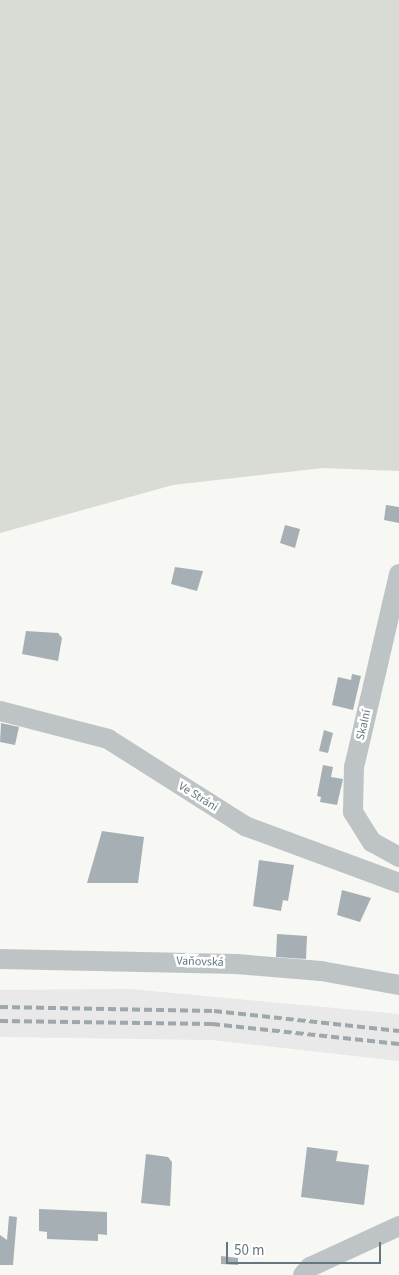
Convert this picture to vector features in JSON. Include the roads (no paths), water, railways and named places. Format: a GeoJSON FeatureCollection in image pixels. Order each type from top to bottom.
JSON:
{"type":"FeatureCollection","features":[{"type":"Feature","properties":{"kind":"street","name":"Skalní"},"geometry":{"type":"LineString","coordinates":[[399,574],[354,767],[353,812],[372,842],[399,857]]}},
{"type":"Feature","properties":{"kind":"street","name":"Ve Stráni"},"geometry":{"type":"LineString","coordinates":[[0,711],[108,739],[246,826],[399,882]]}},
{"type":"Feature","properties":{"kind":"street","name":"Vaňovská"},"geometry":{"type":"LineString","coordinates":[[0,959],[236,964],[321,971],[399,985]]}},
{"type":"Feature","properties":{"kind":"street"},"geometry":{"type":"LineString","coordinates":[[303,1275],[310,1268],[399,1226]]}},
{"type":"Feature","properties":{"kind":"railway"},"geometry":{"type":"LineString","coordinates":[[0,1007],[214,1011],[399,1031]]}},
{"type":"Feature","properties":{"kind":"railway"},"geometry":{"type":"LineString","coordinates":[[0,1021],[212,1024],[399,1044]]}}]}
